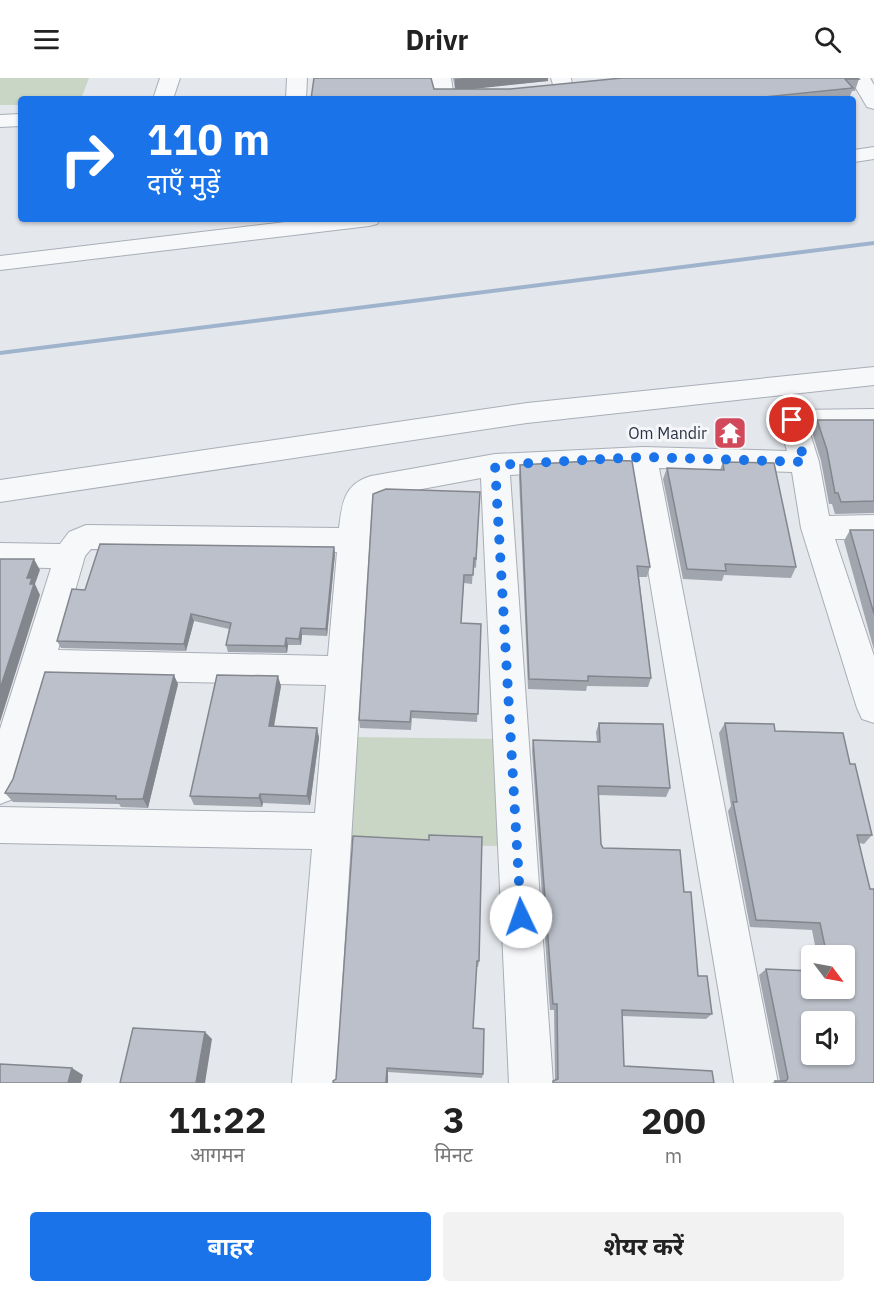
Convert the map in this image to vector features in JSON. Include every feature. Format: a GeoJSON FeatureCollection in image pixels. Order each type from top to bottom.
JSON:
{"type":"FeatureCollection","features":[{"type":"Feature","properties":{"kind":"street"},"geometry":{"type":"LineString","coordinates":[[164,96],[170,78]]}},
{"type":"Feature","properties":{"kind":"street"},"geometry":{"type":"LineString","coordinates":[[296,96],[297,78]]}},
{"type":"Feature","properties":{"kind":"street"},"geometry":{"type":"LineString","coordinates":[[441,78],[444,96]]}},
{"type":"Feature","properties":{"kind":"street"},"geometry":{"type":"LineString","coordinates":[[856,109],[874,105],[860,78]]}},
{"type":"Feature","properties":{"kind":"street"},"geometry":{"type":"LineString","coordinates":[[541,90],[562,83],[584,85]]}},
{"type":"Feature","properties":{"kind":"street"},"geometry":{"type":"LineString","coordinates":[[0,121],[18,120]]}},
{"type":"Feature","properties":{"kind":"street"},"geometry":{"type":"LineString","coordinates":[[856,156],[874,153]]}},
{"type":"Feature","properties":{"kind":"street"},"geometry":{"type":"LineString","coordinates":[[0,263],[344,222]]}},
{"type":"Feature","properties":{"kind":"street"},"geometry":{"type":"LineString","coordinates":[[0,491],[527,413],[874,376]]}},
{"type":"Feature","properties":{"kind":"street"},"geometry":{"type":"LineString","coordinates":[[874,419],[792,420],[805,462],[816,528],[865,653],[874,708]]}},
{"type":"Feature","properties":{"kind":"street"},"geometry":{"type":"LineString","coordinates":[[314,1083],[357,501],[371,487],[495,465],[643,457],[805,462]]}},
{"type":"Feature","properties":{"kind":"street"},"geometry":{"type":"LineString","coordinates":[[643,457],[756,1083]]}},
{"type":"Feature","properties":{"kind":"street"},"geometry":{"type":"LineString","coordinates":[[495,465],[531,1083]]}},
{"type":"Feature","properties":{"kind":"street"},"geometry":{"type":"LineString","coordinates":[[816,528],[874,527]]}},
{"type":"Feature","properties":{"kind":"street"},"geometry":{"type":"LineString","coordinates":[[0,787],[36,664],[76,543],[86,537],[353,540]]}},
{"type":"Feature","properties":{"kind":"street"},"geometry":{"type":"LineString","coordinates":[[0,555],[70,556]]}},
{"type":"Feature","properties":{"kind":"street"},"geometry":{"type":"LineString","coordinates":[[36,664],[344,671]]}},
{"type":"Feature","properties":{"kind":"street"},"geometry":{"type":"LineString","coordinates":[[0,825],[332,831]]}},
{"type":"Feature","properties":{"kind":"green space"},"geometry":{"type":"Polygon","coordinates":[[[0,78],[89,78],[82,96],[18,96],[18,105],[0,105],[0,78]]]}},
{"type":"Feature","properties":{"kind":"green space"},"geometry":{"type":"Polygon","coordinates":[[[352,737],[501,739],[503,846],[344,844],[352,737]]]}},
{"type":"Feature","properties":{"kind":"building"},"geometry":{"type":"Polygon","coordinates":[[[314,78],[431,78],[434,89],[510,89],[622,78],[859,79],[845,79],[853,88],[775,96],[311,96],[314,78]]]}},
{"type":"Feature","properties":{"kind":"building"},"geometry":{"type":"Polygon","coordinates":[[[817,420],[874,420],[874,501],[841,502],[838,493],[835,493],[827,450],[817,420]]]}},
{"type":"Feature","properties":{"kind":"building"},"geometry":{"type":"Polygon","coordinates":[[[607,460],[632,461],[650,567],[637,566],[651,678],[588,676],[588,681],[529,679],[520,465],[607,460]]]}},
{"type":"Feature","properties":{"kind":"building"},"geometry":{"type":"Polygon","coordinates":[[[723,462],[774,463],[796,567],[725,564],[726,571],[687,569],[667,468],[724,470],[723,462]]]}},
{"type":"Feature","properties":{"kind":"building"},"geometry":{"type":"Polygon","coordinates":[[[386,489],[480,492],[476,559],[474,558],[473,575],[464,575],[461,623],[481,624],[478,714],[411,711],[410,722],[359,720],[373,494],[386,489]]]}},
{"type":"Feature","properties":{"kind":"building"},"geometry":{"type":"Polygon","coordinates":[[[850,530],[874,530],[874,614],[850,530]]]}},
{"type":"Feature","properties":{"kind":"building"},"geometry":{"type":"Polygon","coordinates":[[[100,544],[334,547],[326,629],[301,628],[299,639],[286,638],[285,646],[226,645],[231,623],[191,614],[184,644],[57,641],[72,589],[85,590],[100,544]]]}},
{"type":"Feature","properties":{"kind":"building"},"geometry":{"type":"Polygon","coordinates":[[[0,559],[34,559],[27,578],[32,578],[30,584],[34,584],[0,689],[0,559]]]}},
{"type":"Feature","properties":{"kind":"building"},"geometry":{"type":"Polygon","coordinates":[[[45,672],[174,675],[143,799],[116,799],[116,796],[5,793],[13,779],[45,672]]]}},
{"type":"Feature","properties":{"kind":"building"},"geometry":{"type":"Polygon","coordinates":[[[217,675],[278,676],[269,726],[317,728],[307,796],[260,794],[259,798],[190,796],[217,675]]]}},
{"type":"Feature","properties":{"kind":"building"},"geometry":{"type":"Polygon","coordinates":[[[599,723],[663,724],[670,788],[598,786],[601,844],[603,848],[680,850],[684,892],[691,892],[698,976],[707,976],[712,1014],[622,1010],[624,1066],[712,1071],[714,1083],[553,1083],[558,1079],[557,1004],[553,1004],[533,740],[600,742],[599,723]]]}},
{"type":"Feature","properties":{"kind":"building"},"geometry":{"type":"Polygon","coordinates":[[[725,723],[774,724],[775,731],[843,733],[850,764],[855,764],[872,835],[857,835],[870,889],[874,889],[874,1083],[776,1083],[775,1081],[786,1081],[788,1078],[766,969],[801,971],[801,999],[855,999],[855,945],[825,945],[820,923],[756,920],[733,802],[737,802],[725,723]]]}},
{"type":"Feature","properties":{"kind":"building"},"geometry":{"type":"Polygon","coordinates":[[[429,835],[482,837],[479,961],[477,961],[473,1028],[484,1029],[483,1074],[387,1068],[386,1083],[333,1083],[336,1079],[353,836],[429,840],[429,835]]]}},
{"type":"Feature","properties":{"kind":"building"},"geometry":{"type":"Polygon","coordinates":[[[133,1028],[205,1032],[196,1083],[120,1083],[133,1028]]]}},
{"type":"Feature","properties":{"kind":"building"},"geometry":{"type":"Polygon","coordinates":[[[0,1064],[72,1068],[68,1083],[0,1083],[0,1064]]]}},
{"type":"Feature","properties":{"kind":"waterway"},"geometry":{"type":"LineString","coordinates":[[0,353],[874,243]]}},
{"type":"Feature","properties":{"kind":"place","name":"Om Mandir"},"geometry":{"type":"Point","coordinates":[730,433]}},
{"type":"Feature","properties":{"kind":"route"},"geometry":{"type":"LineString","coordinates":[[521,917],[495,465],[643,457],[805,462],[792,420]]}}]}
